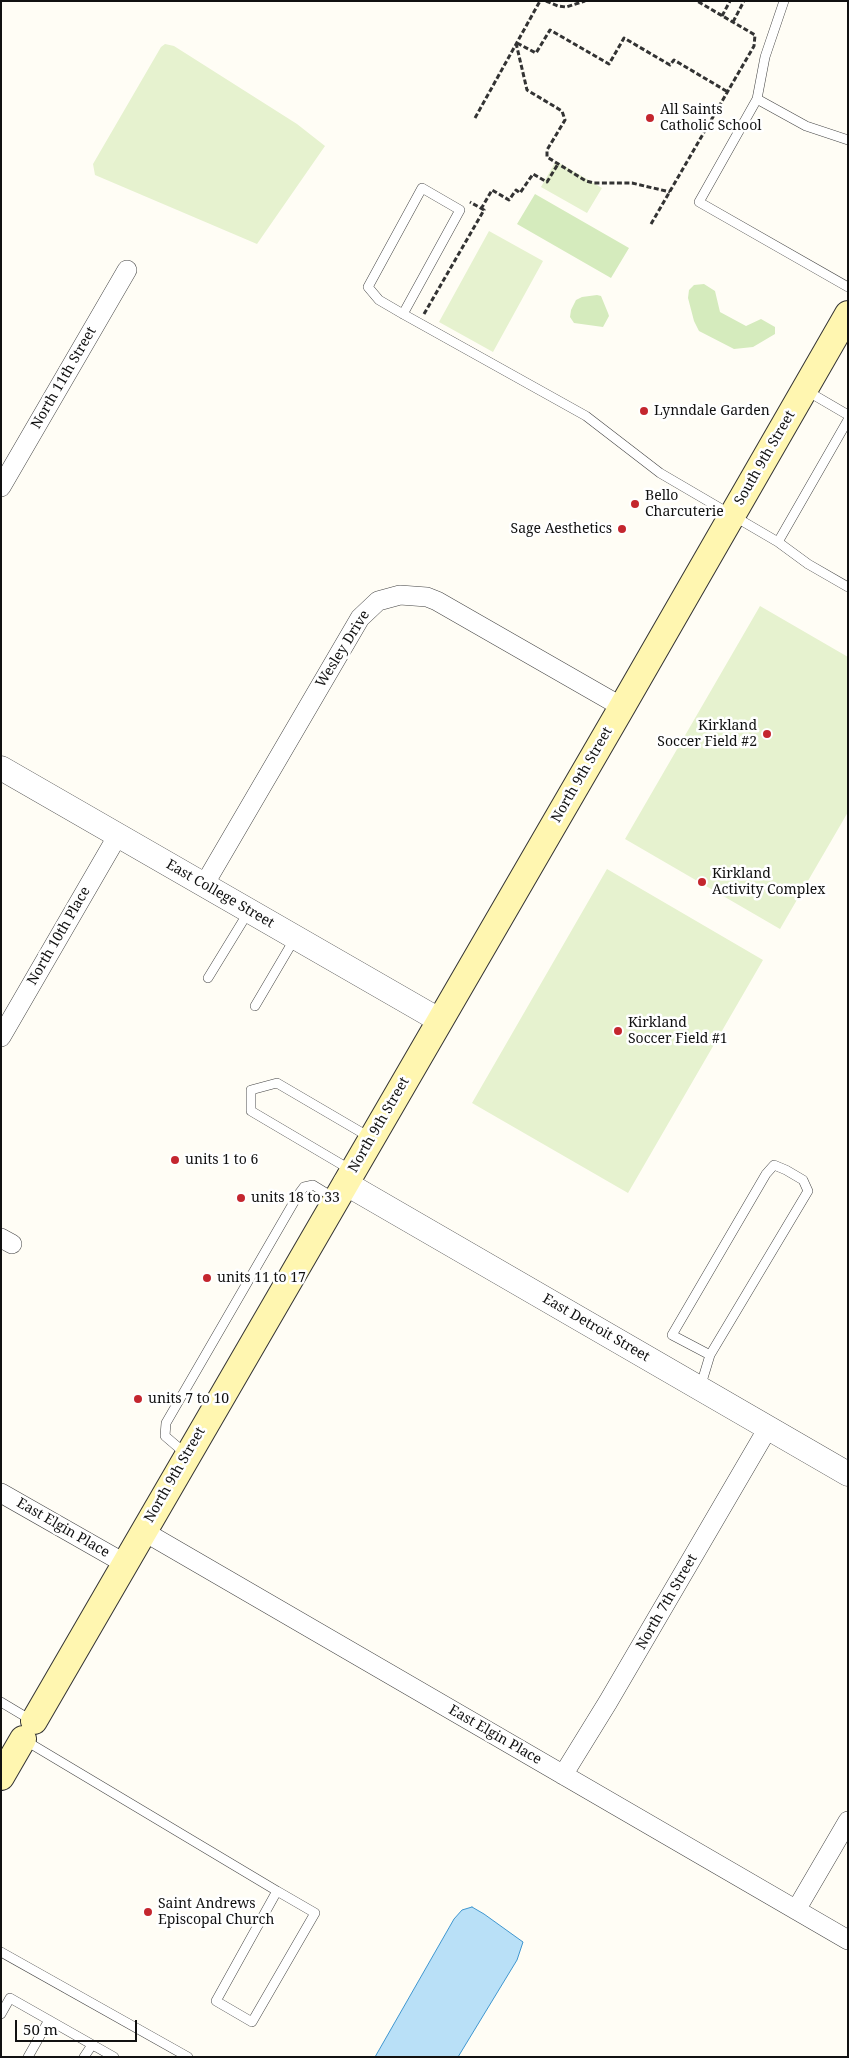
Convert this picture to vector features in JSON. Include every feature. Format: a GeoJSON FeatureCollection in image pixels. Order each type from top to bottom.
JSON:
{"type":"FeatureCollection","features":[{"type":"Feature","properties":{"kind":"main road","name":"South 9th Street"},"geometry":{"type":"LineString","coordinates":[[622,707],[848,314]]}},
{"type":"Feature","properties":{"kind":"main road","name":"North 9th Street"},"geometry":{"type":"LineString","coordinates":[[1,1777],[622,707]]}},
{"type":"Feature","properties":{"kind":"street","name":"North 11th Street"},"geometry":{"type":"LineString","coordinates":[[1,487],[127,270]]}},
{"type":"Feature","properties":{"kind":"street","name":"Wesley Drive"},"geometry":{"type":"LineString","coordinates":[[204,885],[360,618],[378,601],[400,595],[427,597],[437,601],[622,707]]}},
{"type":"Feature","properties":{"kind":"street","name":"East College Street"},"geometry":{"type":"LineString","coordinates":[[1,768],[440,1020]]}},
{"type":"Feature","properties":{"kind":"street","name":"North 10th Place"},"geometry":{"type":"LineString","coordinates":[[1,1037],[118,835]]}},
{"type":"Feature","properties":{"kind":"street","name":"East Detroit Street"},"geometry":{"type":"LineString","coordinates":[[344,1184],[848,1474]]}},
{"type":"Feature","properties":{"kind":"street","name":"North 7th Street"},"geometry":{"type":"LineString","coordinates":[[563,1774],[608,1702],[768,1428]]}},
{"type":"Feature","properties":{"kind":"street","name":"East Elgin Place"},"geometry":{"type":"LineString","coordinates":[[1,1493],[124,1563]]}},
{"type":"Feature","properties":{"kind":"street","name":"East Elgin Place"},"geometry":{"type":"LineString","coordinates":[[143,1531],[848,1940]]}},
{"type":"Feature","properties":{"kind":"street"},"geometry":{"type":"LineString","coordinates":[[796,1910],[848,1821]]}},
{"type":"Feature","properties":{"kind":"lane"},"geometry":{"type":"LineString","coordinates":[[784,1],[765,57],[757,99],[698,202],[848,288]]}},
{"type":"Feature","properties":{"kind":"lane"},"geometry":{"type":"LineString","coordinates":[[757,99],[806,126],[848,140]]}},
{"type":"Feature","properties":{"kind":"lane"},"geometry":{"type":"LineString","coordinates":[[403,314],[460,210],[422,188],[368,287],[379,300],[403,314],[586,416],[660,474],[778,542],[808,564],[848,588]]}},
{"type":"Feature","properties":{"kind":"lane"},"geometry":{"type":"LineString","coordinates":[[804,390],[848,415]]}},
{"type":"Feature","properties":{"kind":"lane"},"geometry":{"type":"LineString","coordinates":[[778,542],[848,420]]}},
{"type":"Feature","properties":{"kind":"lane"},"geometry":{"type":"LineString","coordinates":[[208,978],[249,910]]}},
{"type":"Feature","properties":{"kind":"lane"},"geometry":{"type":"LineString","coordinates":[[255,1006],[296,938]]}},
{"type":"Feature","properties":{"kind":"lane"},"geometry":{"type":"LineString","coordinates":[[344,1184],[251,1111],[251,1090],[277,1082],[371,1138]]}},
{"type":"Feature","properties":{"kind":"lane"},"geometry":{"type":"LineString","coordinates":[[700,1388],[710,1356],[808,1191],[803,1180],[774,1165],[766,1174],[672,1335],[710,1356]]}},
{"type":"Feature","properties":{"kind":"lane"},"geometry":{"type":"LineString","coordinates":[[187,1454],[166,1436],[166,1424],[298,1195],[304,1187],[344,1184]]}},
{"type":"Feature","properties":{"kind":"lane"},"geometry":{"type":"LineString","coordinates":[[1,1702],[28,1730],[277,1891],[315,1913],[252,2022],[216,2001],[277,1891]]}},
{"type":"Feature","properties":{"kind":"lane"},"geometry":{"type":"LineString","coordinates":[[1,1952],[188,2057]]}},
{"type":"Feature","properties":{"kind":"lane"},"geometry":{"type":"LineString","coordinates":[[1,2014],[10,1998],[114,2057]]}},
{"type":"Feature","properties":{"kind":"lane"},"geometry":{"type":"LineString","coordinates":[[28,2057],[49,2020]]}},
{"type":"Feature","properties":{"kind":"lane"},"geometry":{"type":"LineString","coordinates":[[84,2057],[92,2045]]}},
{"type":"Feature","properties":{"kind":"path"},"geometry":{"type":"LineString","coordinates":[[475,118],[540,1]]}},
{"type":"Feature","properties":{"kind":"path"},"geometry":{"type":"LineString","coordinates":[[546,1],[566,7],[584,1]]}},
{"type":"Feature","properties":{"kind":"path"},"geometry":{"type":"LineString","coordinates":[[651,224],[754,46],[755,35],[697,1]]}},
{"type":"Feature","properties":{"kind":"path"},"geometry":{"type":"LineString","coordinates":[[722,16],[730,1]]}},
{"type":"Feature","properties":{"kind":"path"},"geometry":{"type":"LineString","coordinates":[[733,22],[744,1]]}},
{"type":"Feature","properties":{"kind":"path"},"geometry":{"type":"LineString","coordinates":[[517,43],[536,53],[550,30],[609,64],[624,38],[670,65],[674,60],[728,92]]}},
{"type":"Feature","properties":{"kind":"path"},"geometry":{"type":"LineString","coordinates":[[517,43],[527,90],[562,111],[564,120],[546,150],[547,158],[586,181],[594,183],[632,182],[670,192]]}},
{"type":"Feature","properties":{"kind":"path"},"geometry":{"type":"LineString","coordinates":[[481,209],[492,190],[509,200],[516,190],[520,193],[533,174],[547,182],[558,164]]}},
{"type":"Feature","properties":{"kind":"green space"},"geometry":{"type":"Polygon","coordinates":[[[165,44],[174,46],[297,124],[325,146],[257,244],[95,175],[93,164],[161,47],[165,44]]]}},
{"type":"Feature","properties":{"kind":"green space"},"geometry":{"type":"Polygon","coordinates":[[[556,161],[602,188],[587,213],[541,187],[556,161]]]}},
{"type":"Feature","properties":{"kind":"green space"},"geometry":{"type":"Polygon","coordinates":[[[535,194],[629,248],[611,278],[517,224],[535,194]]]}},
{"type":"Feature","properties":{"kind":"green space"},"geometry":{"type":"Polygon","coordinates":[[[489,231],[543,261],[493,352],[439,322],[489,231]]]}},
{"type":"Feature","properties":{"kind":"green space"},"geometry":{"type":"Polygon","coordinates":[[[704,284],[715,291],[720,312],[746,326],[761,319],[775,327],[775,334],[753,347],[734,349],[699,331],[694,321],[688,298],[689,290],[694,285],[704,284]]]}},
{"type":"Feature","properties":{"kind":"green space"},"geometry":{"type":"Polygon","coordinates":[[[601,296],[609,316],[603,327],[574,323],[570,317],[576,300],[582,297],[601,296]]]}},
{"type":"Feature","properties":{"kind":"green space","name":"Kirkland Soccer Field #2"},"geometry":{"type":"Polygon","coordinates":[[[760,606],[848,657],[848,812],[780,929],[625,839],[760,606]]]}},
{"type":"Feature","properties":{"kind":"green space","name":"Kirkland Soccer Field #1"},"geometry":{"type":"Polygon","coordinates":[[[607,869],[763,960],[628,1193],[472,1103],[607,869]]]}},
{"type":"Feature","properties":{"kind":"water"},"geometry":{"type":"Polygon","coordinates":[[[472,1907],[523,1942],[517,1960],[458,2057],[375,2057],[454,1919],[462,1910],[472,1907]]]}},
{"type":"Feature","properties":{"kind":"place","name":"All Saints Catholic School"},"geometry":{"type":"Point","coordinates":[650,118]}},
{"type":"Feature","properties":{"kind":"place","name":"Lynndale Garden"},"geometry":{"type":"Point","coordinates":[644,411]}},
{"type":"Feature","properties":{"kind":"place","name":"Bello Charcuterie"},"geometry":{"type":"Point","coordinates":[635,504]}},
{"type":"Feature","properties":{"kind":"place","name":"Sage Aesthetics"},"geometry":{"type":"Point","coordinates":[622,529]}},
{"type":"Feature","properties":{"kind":"place","name":"Kirkland Soccer Field #2"},"geometry":{"type":"Point","coordinates":[767,734]}},
{"type":"Feature","properties":{"kind":"place","name":"Kirkland Activity Complex"},"geometry":{"type":"Point","coordinates":[702,882]}},
{"type":"Feature","properties":{"kind":"place","name":"Kirkland Soccer Field #1"},"geometry":{"type":"Point","coordinates":[618,1031]}},
{"type":"Feature","properties":{"kind":"place","name":"units 1 to 6"},"geometry":{"type":"Point","coordinates":[175,1160]}},
{"type":"Feature","properties":{"kind":"place","name":"units 18 to 33"},"geometry":{"type":"Point","coordinates":[241,1198]}},
{"type":"Feature","properties":{"kind":"place","name":"units 11 to 17"},"geometry":{"type":"Point","coordinates":[207,1278]}},
{"type":"Feature","properties":{"kind":"place","name":"units 7 to 10"},"geometry":{"type":"Point","coordinates":[138,1399]}},
{"type":"Feature","properties":{"kind":"place","name":"Saint Andrews Episcopal Church"},"geometry":{"type":"Point","coordinates":[148,1912]}}]}
